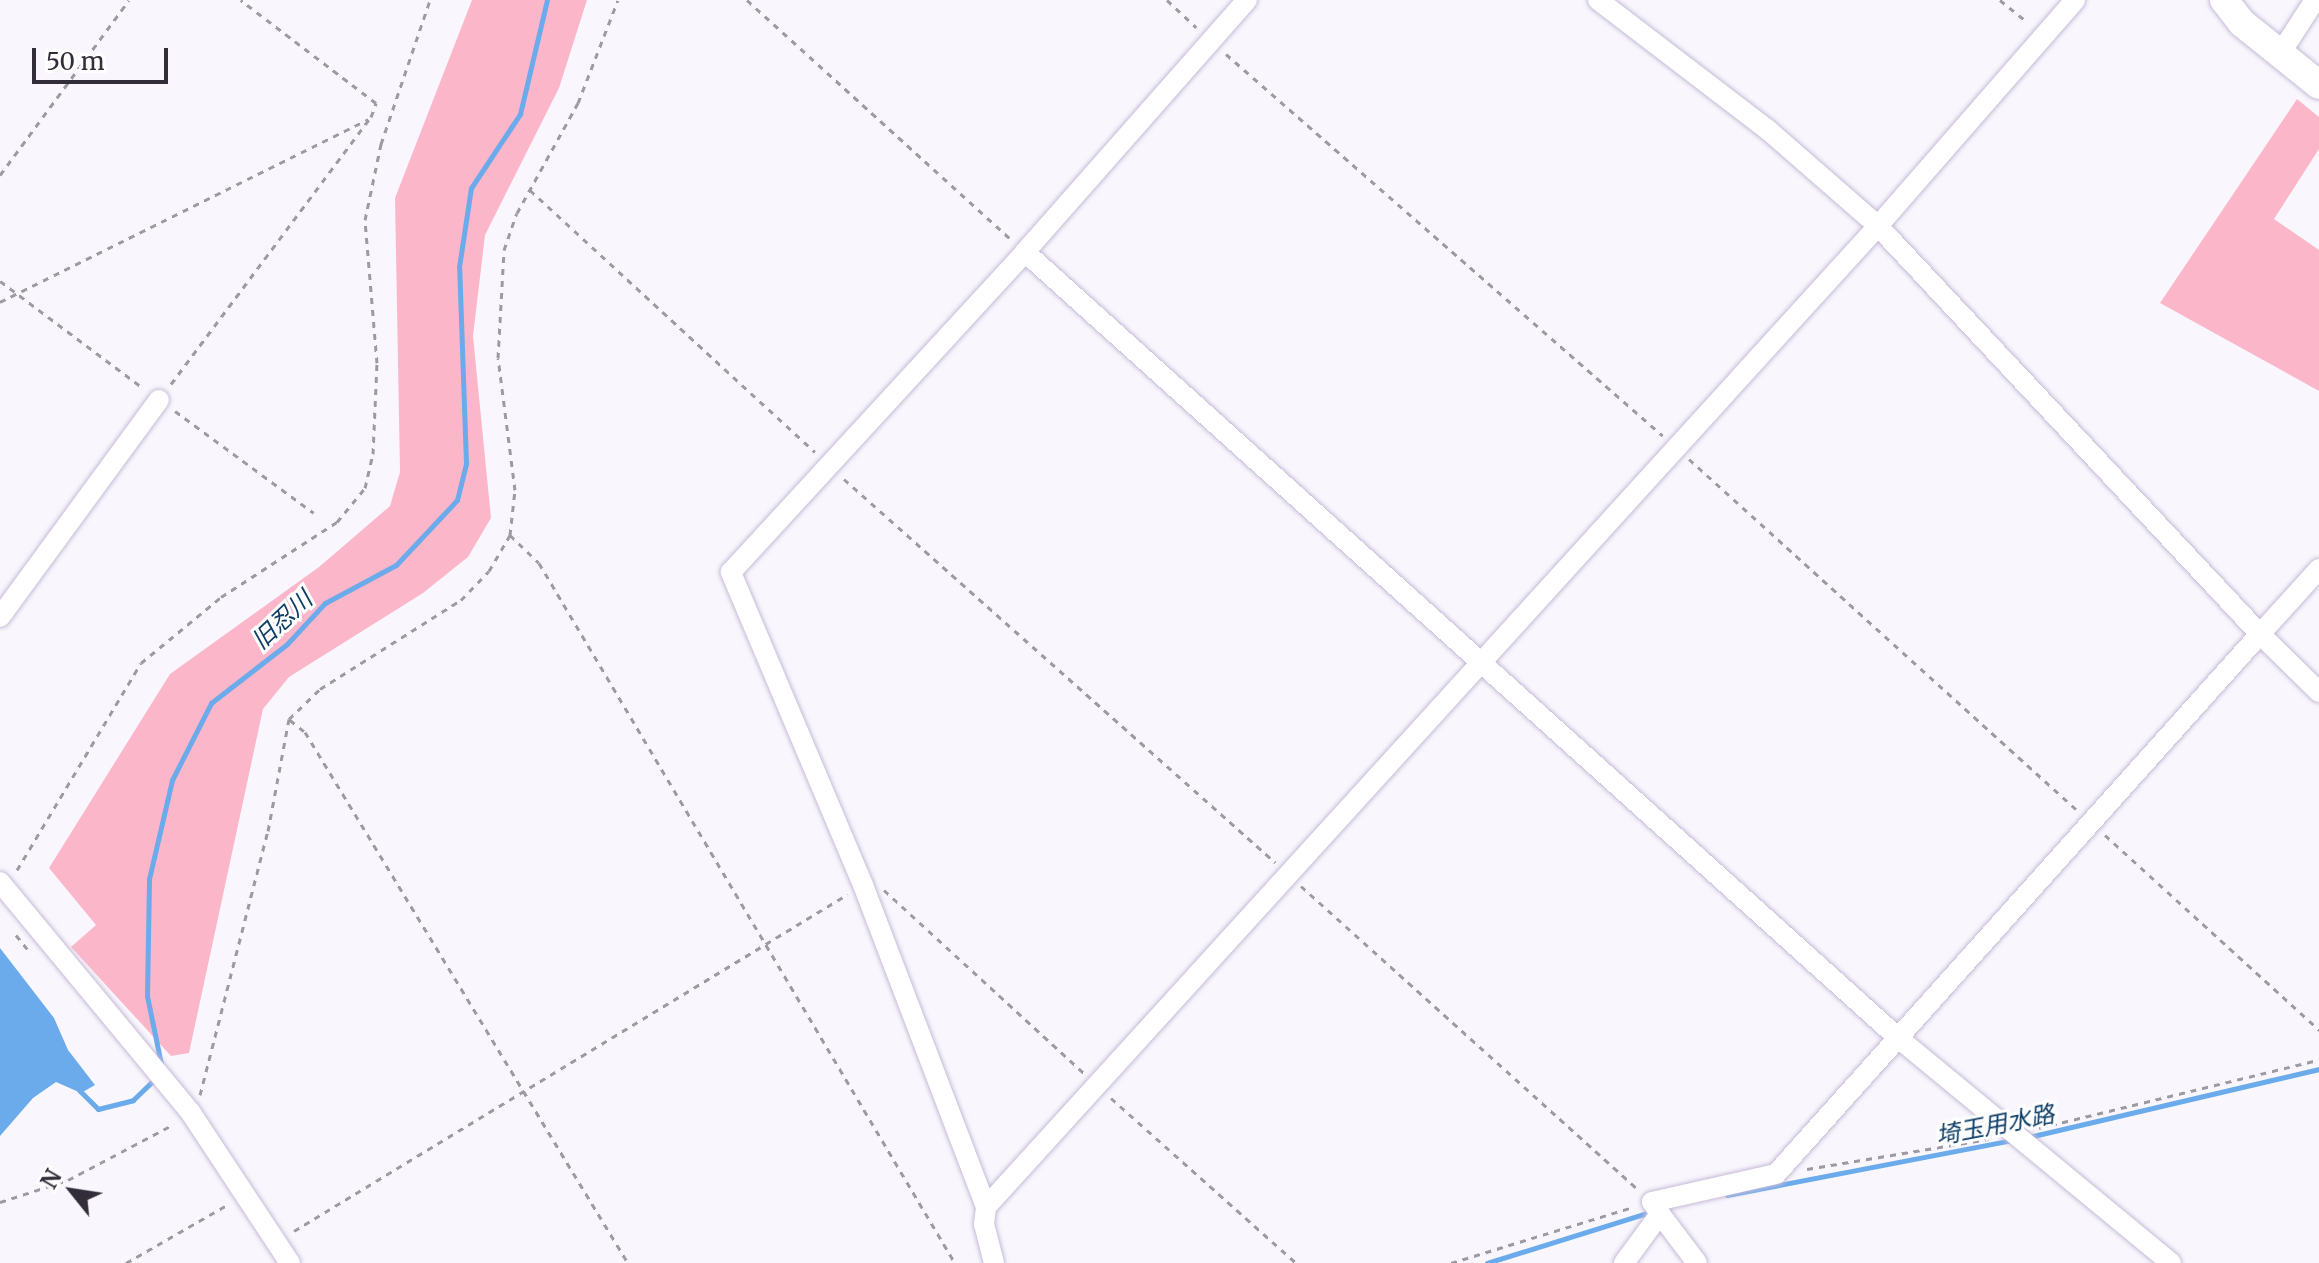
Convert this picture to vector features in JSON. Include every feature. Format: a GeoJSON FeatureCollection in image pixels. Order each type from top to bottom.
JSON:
{"type":"FeatureCollection","features":[{"type":"Feature","properties":{"kind":"main road"},"geometry":{"type":"LineString","coordinates":[[2224,0],[2280,54],[2319,85]]}},
{"type":"Feature","properties":{"kind":"street"},"geometry":{"type":"LineString","coordinates":[[994,1263],[984,1224],[986,1207],[863,885],[731,572],[1025,252],[1247,0]]}},
{"type":"Feature","properties":{"kind":"street"},"geometry":{"type":"LineString","coordinates":[[1598,0],[1767,129],[1878,226],[2260,634],[2319,692]]}},
{"type":"Feature","properties":{"kind":"street"},"geometry":{"type":"LineString","coordinates":[[986,1207],[1099,1088],[1286,872],[1878,226],[2046,38],[2075,0]]}},
{"type":"Feature","properties":{"kind":"street"},"geometry":{"type":"LineString","coordinates":[[2280,54],[2315,0]]}},
{"type":"Feature","properties":{"kind":"street"},"geometry":{"type":"LineString","coordinates":[[1025,252],[1897,1037],[2015,1139],[2171,1263]]}},
{"type":"Feature","properties":{"kind":"street"},"geometry":{"type":"LineString","coordinates":[[0,617],[159,400]]}},
{"type":"Feature","properties":{"kind":"street"},"geometry":{"type":"LineString","coordinates":[[1624,1263],[1656,1208],[1776,1174],[2319,569]]}},
{"type":"Feature","properties":{"kind":"street"},"geometry":{"type":"LineString","coordinates":[[4,880],[191,1113],[290,1263]]}},
{"type":"Feature","properties":{"kind":"street"},"geometry":{"type":"LineString","coordinates":[[1656,1208],[1697,1263]]}},
{"type":"Feature","properties":{"kind":"path"},"geometry":{"type":"LineString","coordinates":[[0,175],[129,0]]}},
{"type":"Feature","properties":{"kind":"path"},"geometry":{"type":"LineString","coordinates":[[159,400],[371,117],[376,103],[241,0]]}},
{"type":"Feature","properties":{"kind":"path"},"geometry":{"type":"LineString","coordinates":[[4,880],[41,837],[80,762],[141,663],[221,597],[337,522],[365,488],[373,454],[377,363],[365,220],[381,144],[430,0]]}},
{"type":"Feature","properties":{"kind":"path"},"geometry":{"type":"LineString","coordinates":[[0,1202],[68,1180],[191,1113],[268,831],[289,719],[320,689],[461,600],[489,571],[510,535],[515,490],[498,358],[500,298],[508,235],[578,103],[618,0]]}},
{"type":"Feature","properties":{"kind":"path"},"geometry":{"type":"LineString","coordinates":[[747,0],[1025,252]]}},
{"type":"Feature","properties":{"kind":"path"},"geometry":{"type":"LineString","coordinates":[[1167,0],[1677,448],[2319,1030]]}},
{"type":"Feature","properties":{"kind":"path"},"geometry":{"type":"LineString","coordinates":[[2000,0],[2046,38]]}},
{"type":"Feature","properties":{"kind":"path"},"geometry":{"type":"LineString","coordinates":[[0,302],[371,117]]}},
{"type":"Feature","properties":{"kind":"path"},"geometry":{"type":"LineString","coordinates":[[530,190],[828,464],[1286,872],[1656,1208]]}},
{"type":"Feature","properties":{"kind":"path"},"geometry":{"type":"LineString","coordinates":[[510,535],[539,563],[764,947],[955,1263]]}},
{"type":"Feature","properties":{"kind":"path"},"geometry":{"type":"LineString","coordinates":[[289,719],[305,732],[528,1092],[628,1263]]}},
{"type":"Feature","properties":{"kind":"path"},"geometry":{"type":"LineString","coordinates":[[277,1241],[528,1092],[863,885],[889,891],[1099,1088],[1296,1263]]}},
{"type":"Feature","properties":{"kind":"path"},"geometry":{"type":"LineString","coordinates":[[1776,1174],[2015,1139],[2319,1060]]}},
{"type":"Feature","properties":{"kind":"path"},"geometry":{"type":"LineString","coordinates":[[126,1263],[246,1195]]}},
{"type":"Feature","properties":{"kind":"path"},"geometry":{"type":"LineString","coordinates":[[1451,1263],[1656,1208]]}},
{"type":"Feature","properties":{"kind":"shaded area"},"geometry":{"type":"Polygon","coordinates":[[[472,0],[587,0],[559,88],[485,235],[473,336],[491,518],[468,557],[423,593],[289,677],[263,709],[189,1053],[171,1056],[71,947],[96,925],[49,868],[170,674],[319,567],[390,506],[400,472],[395,198],[472,0]]]}},
{"type":"Feature","properties":{"kind":"shaded area"},"geometry":{"type":"Polygon","coordinates":[[[2297,99],[2319,117],[2319,149],[2274,219],[2319,250],[2319,391],[2160,303],[2297,99]]]}},
{"type":"Feature","properties":{"kind":"water"},"geometry":{"type":"Polygon","coordinates":[[[0,948],[54,1018],[68,1050],[95,1085],[81,1093],[56,1082],[33,1098],[0,1136],[0,948]]]}},
{"type":"Feature","properties":{"kind":"waterway","name":"旧忍川"},"geometry":{"type":"LineString","coordinates":[[161,1064],[147,996],[149,879],[172,780],[211,703],[287,644],[325,603],[396,565],[457,500],[466,463],[459,267],[471,188],[520,114],[547,0]]}},
{"type":"Feature","properties":{"kind":"waterway","name":"埼玉用水路"},"geometry":{"type":"LineString","coordinates":[[2029,1137],[2319,1069]]}},
{"type":"Feature","properties":{"kind":"waterway","name":"旧忍川"},"geometry":{"type":"LineString","coordinates":[[79,1090],[98,1109],[133,1100],[155,1079]]}},
{"type":"Feature","properties":{"kind":"waterway","name":"埼玉用水路"},"geometry":{"type":"LineString","coordinates":[[1727,1195],[2012,1140]]}},
{"type":"Feature","properties":{"kind":"waterway","name":"埼玉用水路"},"geometry":{"type":"LineString","coordinates":[[1487,1263],[1647,1213]]}}]}
